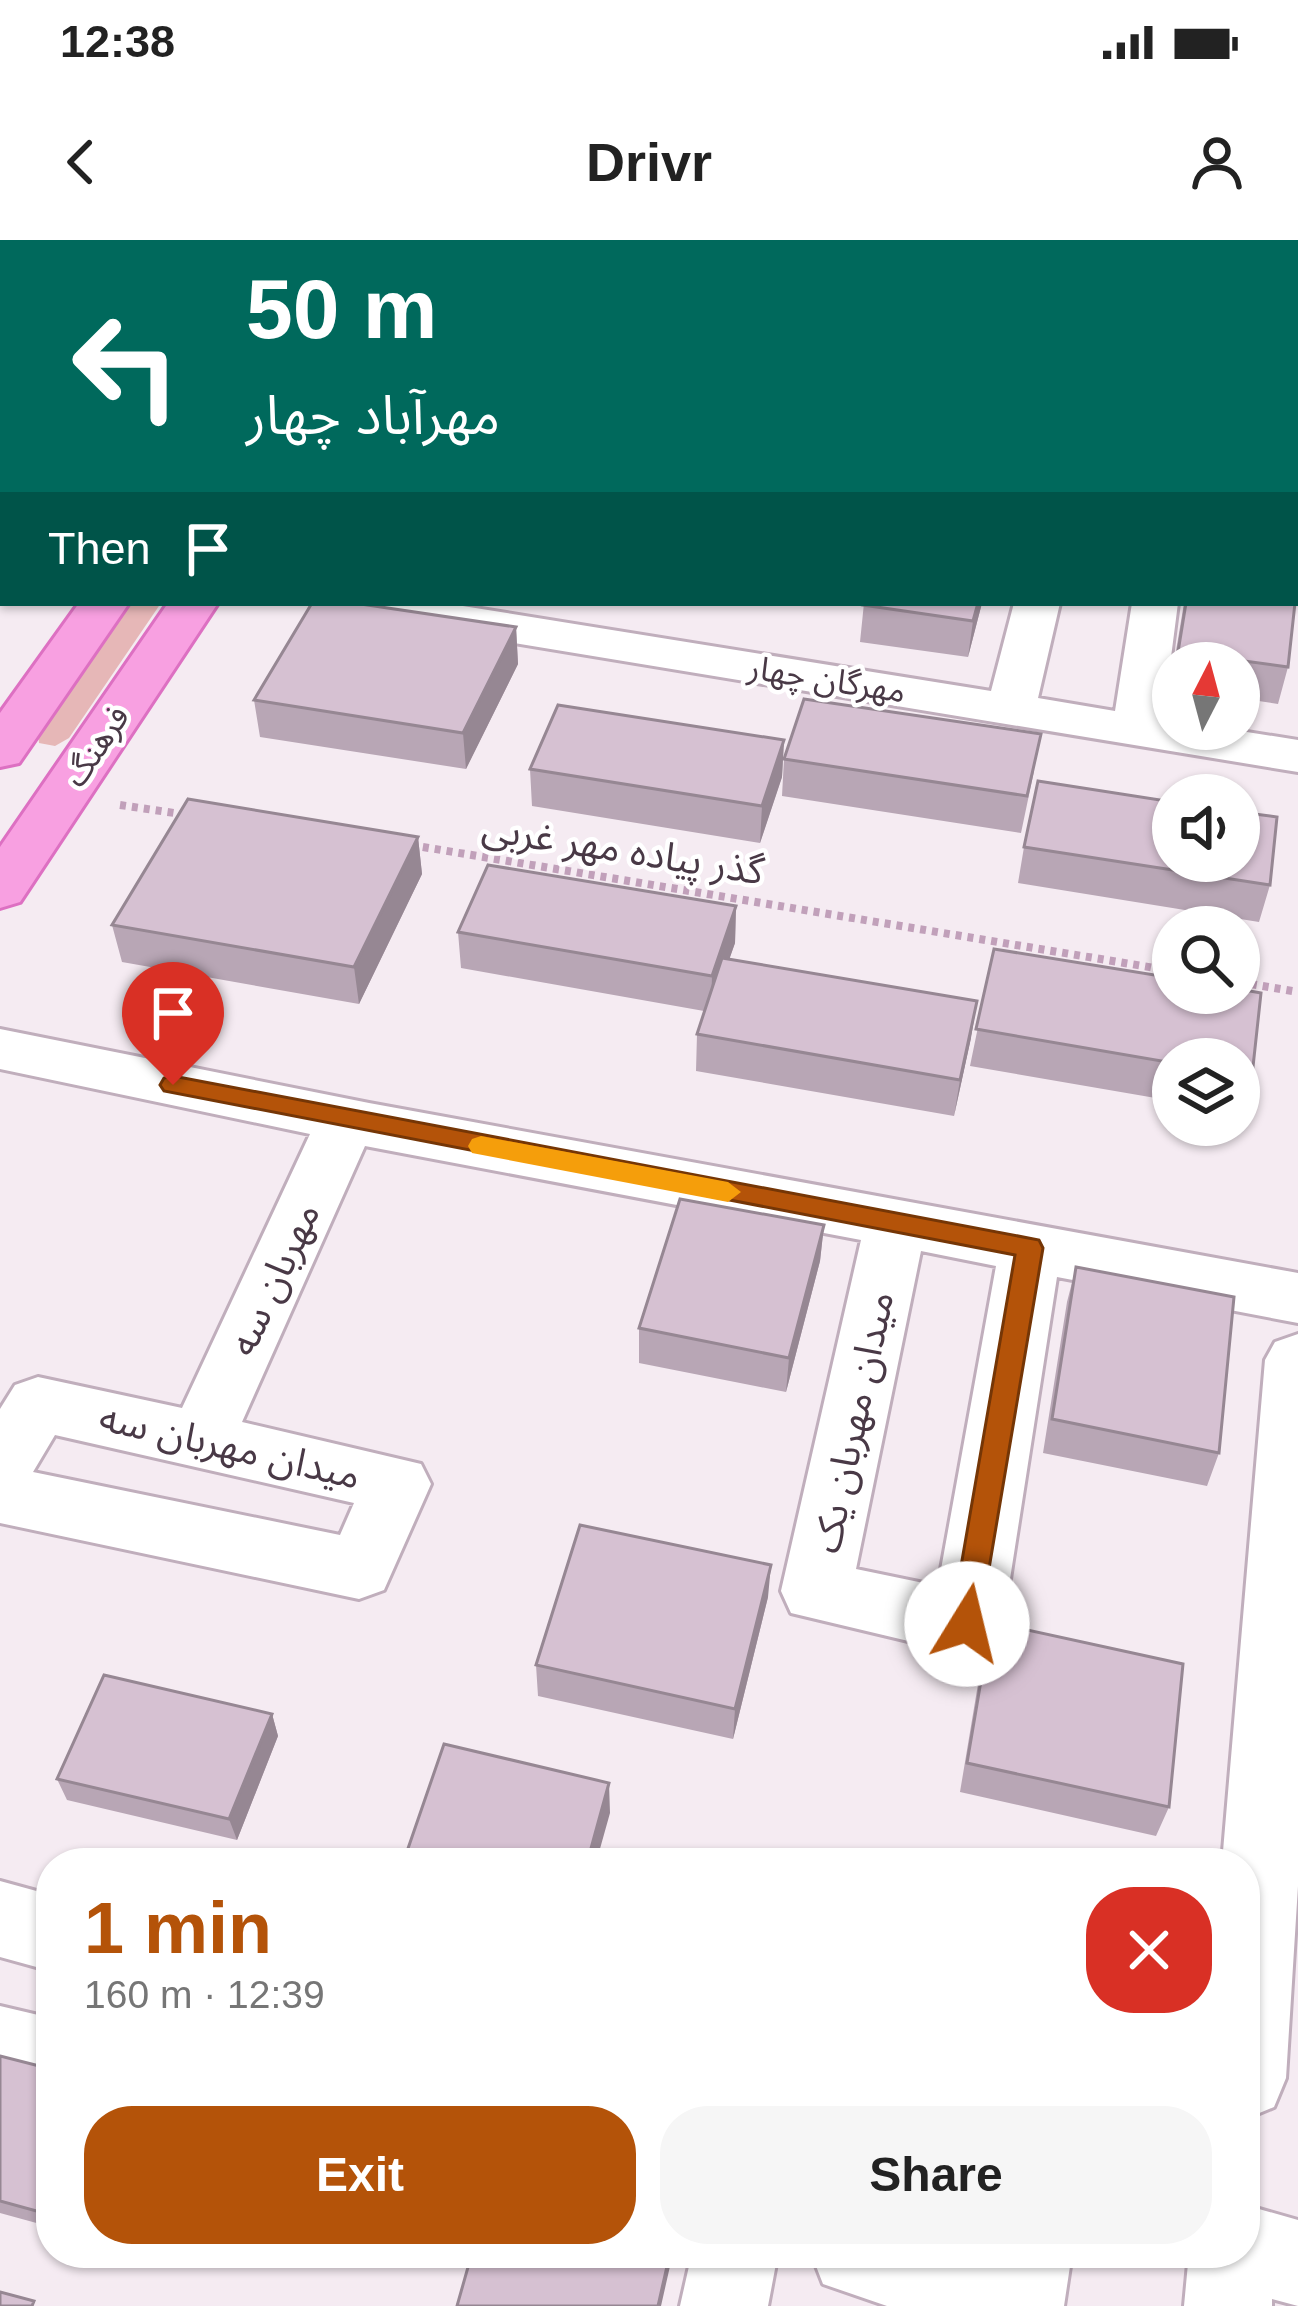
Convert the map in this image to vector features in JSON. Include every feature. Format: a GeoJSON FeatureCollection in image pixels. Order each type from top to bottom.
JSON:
{"type":"FeatureCollection","features":[{"type":"Feature","properties":{"kind":"main road","name":"فرهنگ"},"geometry":{"type":"LineString","coordinates":[[0,751],[102,606]]}},
{"type":"Feature","properties":{"kind":"main road","name":"فرهنگ"},"geometry":{"type":"LineString","coordinates":[[0,889],[191,606]]}},
{"type":"Feature","properties":{"kind":"main road"},"geometry":{"type":"LineString","coordinates":[[0,788],[62,797]]}},
{"type":"Feature","properties":{"kind":"street","name":"مهرگان چهار"},"geometry":{"type":"LineString","coordinates":[[396,606],[580,620],[1011,709],[1298,756]]}},
{"type":"Feature","properties":{"kind":"street"},"geometry":{"type":"LineString","coordinates":[[1011,709],[1036,606]]}},
{"type":"Feature","properties":{"kind":"street"},"geometry":{"type":"LineString","coordinates":[[1137,730],[1155,606]]}},
{"type":"Feature","properties":{"kind":"street"},"geometry":{"type":"LineString","coordinates":[[0,1049],[346,1121],[1298,1298]]}},
{"type":"Feature","properties":{"kind":"street","name":"مهربان سه"},"geometry":{"type":"LineString","coordinates":[[202,1436],[346,1121]]}},
{"type":"Feature","properties":{"kind":"street","name":"میدان مهربان یک"},"geometry":{"type":"LineString","coordinates":[[896,1223],[816,1591],[967,1624],[1030,1248]]}},
{"type":"Feature","properties":{"kind":"street"},"geometry":{"type":"LineString","coordinates":[[1260,1944],[1285,1722],[1298,1360]]}},
{"type":"Feature","properties":{"kind":"street","name":"میدان مهربان سه"},"geometry":{"type":"LineString","coordinates":[[0,1468],[38,1404],[202,1436],[397,1484],[359,1569],[0,1494]]}},
{"type":"Feature","properties":{"kind":"street"},"geometry":{"type":"LineString","coordinates":[[0,1919],[36,1929]]}},
{"type":"Feature","properties":{"kind":"street"},"geometry":{"type":"LineString","coordinates":[[0,2048],[36,2056]]}},
{"type":"Feature","properties":{"kind":"street"},"geometry":{"type":"LineString","coordinates":[[1260,2252],[1298,2263]]}},
{"type":"Feature","properties":{"kind":"street"},"geometry":{"type":"LineString","coordinates":[[724,2306],[732,2268]]}},
{"type":"Feature","properties":{"kind":"street"},"geometry":{"type":"LineString","coordinates":[[905,2268],[1022,2302],[1027,2268]]}},
{"type":"Feature","properties":{"kind":"street"},"geometry":{"type":"LineString","coordinates":[[1228,2306],[1231,2268]]}},
{"type":"Feature","properties":{"kind":"path"},"geometry":{"type":"LineString","coordinates":[[62,797],[202,817]]}},
{"type":"Feature","properties":{"kind":"path","name":"گذر پیاده مهر غربی"},"geometry":{"type":"LineString","coordinates":[[390,842],[1152,968]]}},
{"type":"Feature","properties":{"kind":"path"},"geometry":{"type":"LineString","coordinates":[[1260,986],[1298,992]]}},
{"type":"Feature","properties":{"kind":"shaded area"},"geometry":{"type":"Polygon","coordinates":[[[127,606],[159,606],[69,738],[55,746],[39,743],[38,733],[127,606]]]}},
{"type":"Feature","properties":{"kind":"building"},"geometry":{"type":"Polygon","coordinates":[[[310,606],[374,606],[516,627],[463,733],[254,700],[310,606]]]}},
{"type":"Feature","properties":{"kind":"building"},"geometry":{"type":"Polygon","coordinates":[[[870,606],[977,606],[973,621],[870,606]]]}},
{"type":"Feature","properties":{"kind":"building"},"geometry":{"type":"Polygon","coordinates":[[[1186,606],[1295,606],[1288,667],[1260,663],[1260,642],[1180,642],[1186,606]]]}},
{"type":"Feature","properties":{"kind":"building"},"geometry":{"type":"Polygon","coordinates":[[[804,699],[1041,734],[1027,796],[784,759],[804,699]]]}},
{"type":"Feature","properties":{"kind":"building"},"geometry":{"type":"Polygon","coordinates":[[[558,705],[784,740],[762,806],[530,769],[558,705]]]}},
{"type":"Feature","properties":{"kind":"building"},"geometry":{"type":"Polygon","coordinates":[[[1038,781],[1152,799],[1152,867],[1024,847],[1038,781]]]}},
{"type":"Feature","properties":{"kind":"building"},"geometry":{"type":"Polygon","coordinates":[[[188,799],[418,837],[354,967],[112,925],[188,799]]]}},
{"type":"Feature","properties":{"kind":"building"},"geometry":{"type":"Polygon","coordinates":[[[1260,815],[1277,817],[1270,885],[1251,882],[1260,882],[1260,815]]]}},
{"type":"Feature","properties":{"kind":"building"},"geometry":{"type":"Polygon","coordinates":[[[488,865],[736,906],[712,976],[458,932],[488,865]]]}},
{"type":"Feature","properties":{"kind":"building"},"geometry":{"type":"Polygon","coordinates":[[[994,949],[1152,975],[1152,1014],[1259,1014],[1256,1038],[1152,1038],[1152,1059],[976,1029],[994,949]]]}},
{"type":"Feature","properties":{"kind":"building"},"geometry":{"type":"Polygon","coordinates":[[[722,958],[977,1001],[960,1080],[697,1034],[722,958]]]}},
{"type":"Feature","properties":{"kind":"building"},"geometry":{"type":"Polygon","coordinates":[[[680,1199],[824,1225],[789,1358],[639,1328],[680,1199]]]}},
{"type":"Feature","properties":{"kind":"building"},"geometry":{"type":"Polygon","coordinates":[[[1076,1267],[1234,1297],[1219,1453],[1052,1419],[1076,1267]]]}},
{"type":"Feature","properties":{"kind":"building"},"geometry":{"type":"Polygon","coordinates":[[[580,1525],[771,1565],[735,1709],[536,1665],[580,1525]]]}},
{"type":"Feature","properties":{"kind":"building"},"geometry":{"type":"Polygon","coordinates":[[[991,1622],[1183,1664],[1169,1807],[967,1763],[991,1622]]]}},
{"type":"Feature","properties":{"kind":"building"},"geometry":{"type":"Polygon","coordinates":[[[104,1675],[272,1714],[229,1819],[57,1779],[104,1675]]]}},
{"type":"Feature","properties":{"kind":"building"},"geometry":{"type":"Polygon","coordinates":[[[444,1744],[609,1783],[591,1848],[408,1848],[444,1744]]]}},
{"type":"Feature","properties":{"kind":"building"},"geometry":{"type":"Polygon","coordinates":[[[0,2056],[36,2065],[36,2211],[0,2201],[0,2056]]]}},
{"type":"Feature","properties":{"kind":"building"},"geometry":{"type":"Polygon","coordinates":[[[468,2268],[667,2268],[658,2306],[457,2306],[468,2268]]]}},
{"type":"Feature","properties":{"kind":"building"},"geometry":{"type":"Polygon","coordinates":[[[0,2292],[34,2301],[32,2306],[0,2306],[0,2292]]]}},
{"type":"Feature","properties":{"kind":"slow traffic"},"geometry":{"type":"LineString","coordinates":[[481,1146],[728,1192]]}},
{"type":"Feature","properties":{"kind":"route"},"geometry":{"type":"LineString","coordinates":[[173,1085],[1030,1248],[967,1624]]}}]}
